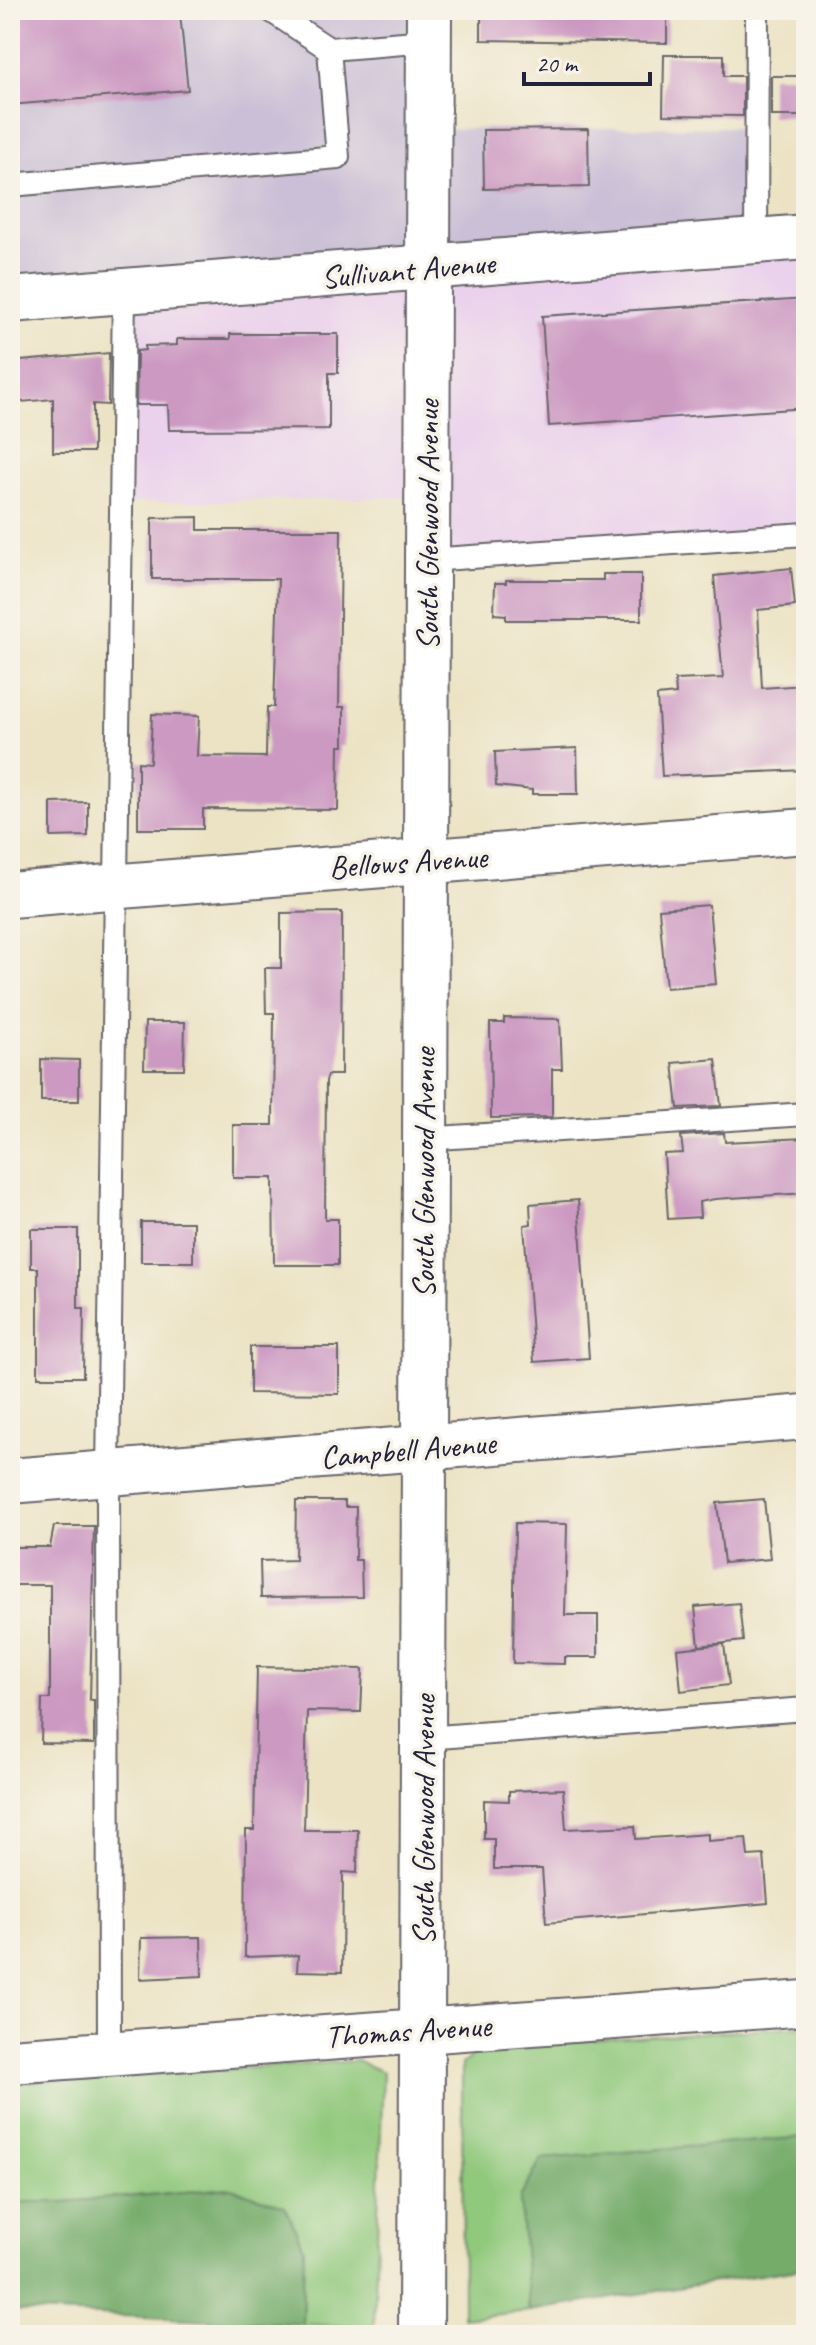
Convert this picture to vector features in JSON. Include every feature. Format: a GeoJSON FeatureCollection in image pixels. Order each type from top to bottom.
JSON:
{"type":"FeatureCollection","features":[{"type":"Feature","properties":{"kind":"street","name":"South Glenwood Avenue"},"geometry":{"type":"LineString","coordinates":[[421,2335],[428,26]]}},
{"type":"Feature","properties":{"kind":"street","name":"Sullivant Avenue"},"geometry":{"type":"LineString","coordinates":[[10,300],[806,237]]}},
{"type":"Feature","properties":{"kind":"street","name":"Bellows Avenue"},"geometry":{"type":"LineString","coordinates":[[10,895],[806,831]]}},
{"type":"Feature","properties":{"kind":"street","name":"Campbell Avenue"},"geometry":{"type":"LineString","coordinates":[[10,1481],[806,1417]]}},
{"type":"Feature","properties":{"kind":"street","name":"Thomas Avenue"},"geometry":{"type":"LineString","coordinates":[[10,2061],[806,2003]]}},
{"type":"Feature","properties":{"kind":"lane"},"geometry":{"type":"LineString","coordinates":[[270,10],[329,49],[428,26]]}},
{"type":"Feature","properties":{"kind":"lane"},"geometry":{"type":"LineString","coordinates":[[756,242],[757,10]]}},
{"type":"Feature","properties":{"kind":"lane"},"geometry":{"type":"LineString","coordinates":[[10,185],[338,157],[329,49]]}},
{"type":"Feature","properties":{"kind":"lane"},"geometry":{"type":"LineString","coordinates":[[109,2053],[108,1473],[124,292]]}},
{"type":"Feature","properties":{"kind":"lane"},"geometry":{"type":"LineString","coordinates":[[427,560],[806,534]]}},
{"type":"Feature","properties":{"kind":"lane"},"geometry":{"type":"LineString","coordinates":[[423,1139],[806,1114]]}},
{"type":"Feature","properties":{"kind":"lane"},"geometry":{"type":"LineString","coordinates":[[425,1738],[806,1709]]}},
{"type":"Feature","properties":{"kind":"shaded area"},"geometry":{"type":"Polygon","coordinates":[[[10,10],[428,10],[428,129],[756,127],[756,242],[10,300],[10,10]]]}},
{"type":"Feature","properties":{"kind":"shaded area"},"geometry":{"type":"Polygon","coordinates":[[[806,237],[806,534],[427,560],[427,497],[122,503],[124,292],[806,237]]]}},
{"type":"Feature","properties":{"kind":"green space"},"geometry":{"type":"Polygon","coordinates":[[[806,2026],[806,2137],[542,2159],[520,2198],[529,2311],[463,2318],[462,2064],[483,2047],[806,2026]]]}},
{"type":"Feature","properties":{"kind":"green space"},"geometry":{"type":"Polygon","coordinates":[[[357,2061],[383,2072],[374,2327],[302,2324],[304,2248],[284,2206],[230,2188],[64,2202],[10,2202],[10,2083],[357,2061]]]}},
{"type":"Feature","properties":{"kind":"green space"},"geometry":{"type":"Polygon","coordinates":[[[806,2137],[806,2268],[529,2311],[520,2198],[542,2159],[806,2137]]]}},
{"type":"Feature","properties":{"kind":"green space"},"geometry":{"type":"Polygon","coordinates":[[[231,2188],[285,2206],[304,2248],[302,2324],[10,2311],[10,2202],[64,2202],[231,2188]]]}},
{"type":"Feature","properties":{"kind":"building"},"geometry":{"type":"Polygon","coordinates":[[[10,10],[173,10],[173,15],[180,14],[188,90],[10,105],[10,10]]]}},
{"type":"Feature","properties":{"kind":"building"},"geometry":{"type":"Polygon","coordinates":[[[481,10],[667,10],[667,43],[481,40],[481,10]]]}},
{"type":"Feature","properties":{"kind":"building"},"geometry":{"type":"Polygon","coordinates":[[[664,55],[724,55],[724,76],[743,76],[743,116],[663,115],[664,55]]]}},
{"type":"Feature","properties":{"kind":"building"},"geometry":{"type":"Polygon","coordinates":[[[771,76],[806,76],[806,116],[771,116],[771,76]]]}},
{"type":"Feature","properties":{"kind":"building"},"geometry":{"type":"Polygon","coordinates":[[[588,129],[589,187],[484,189],[483,130],[588,129]]]}},
{"type":"Feature","properties":{"kind":"building"},"geometry":{"type":"Polygon","coordinates":[[[806,299],[806,408],[549,426],[542,316],[806,299]]]}},
{"type":"Feature","properties":{"kind":"building"},"geometry":{"type":"Polygon","coordinates":[[[230,334],[338,334],[338,373],[329,373],[329,429],[169,430],[168,405],[136,405],[137,351],[145,350],[145,346],[177,345],[177,339],[230,339],[230,334]]]}},
{"type":"Feature","properties":{"kind":"building"},"geometry":{"type":"Polygon","coordinates":[[[109,353],[108,405],[93,404],[93,452],[53,452],[53,399],[10,403],[10,362],[109,353]]]}},
{"type":"Feature","properties":{"kind":"building"},"geometry":{"type":"Polygon","coordinates":[[[198,517],[198,530],[341,530],[339,707],[344,707],[344,746],[339,746],[338,810],[203,809],[203,829],[138,829],[138,762],[150,763],[152,714],[199,716],[197,756],[266,757],[267,707],[274,707],[278,579],[152,579],[152,518],[198,517]]]}},
{"type":"Feature","properties":{"kind":"building"},"geometry":{"type":"Polygon","coordinates":[[[791,568],[795,606],[758,610],[762,688],[804,685],[806,770],[662,776],[657,696],[676,694],[675,680],[723,678],[714,576],[791,568]]]}},
{"type":"Feature","properties":{"kind":"building"},"geometry":{"type":"Polygon","coordinates":[[[603,574],[641,574],[641,620],[506,620],[506,615],[494,614],[495,583],[506,583],[506,580],[603,580],[603,574]]]}},
{"type":"Feature","properties":{"kind":"building"},"geometry":{"type":"Polygon","coordinates":[[[577,748],[578,794],[532,794],[532,790],[496,786],[495,752],[577,748]]]}},
{"type":"Feature","properties":{"kind":"building"},"geometry":{"type":"Polygon","coordinates":[[[88,802],[88,836],[51,837],[51,803],[88,802]]]}},
{"type":"Feature","properties":{"kind":"building"},"geometry":{"type":"Polygon","coordinates":[[[709,905],[716,984],[666,988],[659,909],[709,905]]]}},
{"type":"Feature","properties":{"kind":"building"},"geometry":{"type":"Polygon","coordinates":[[[342,912],[341,1075],[328,1075],[326,1081],[325,1219],[338,1219],[338,1265],[274,1265],[273,1178],[233,1178],[233,1125],[273,1125],[274,1013],[266,1013],[265,968],[281,968],[281,913],[342,912]]]}},
{"type":"Feature","properties":{"kind":"building"},"geometry":{"type":"Polygon","coordinates":[[[504,1018],[560,1019],[562,1069],[552,1069],[552,1117],[491,1118],[490,1023],[504,1023],[504,1018]]]}},
{"type":"Feature","properties":{"kind":"building"},"geometry":{"type":"Polygon","coordinates":[[[145,1022],[185,1022],[184,1069],[144,1069],[145,1022]]]}},
{"type":"Feature","properties":{"kind":"building"},"geometry":{"type":"Polygon","coordinates":[[[41,1059],[79,1060],[79,1101],[41,1101],[41,1059]]]}},
{"type":"Feature","properties":{"kind":"building"},"geometry":{"type":"Polygon","coordinates":[[[716,1059],[721,1106],[678,1108],[673,1063],[716,1059]]]}},
{"type":"Feature","properties":{"kind":"building"},"geometry":{"type":"Polygon","coordinates":[[[724,1133],[725,1142],[806,1138],[806,1193],[699,1202],[700,1217],[668,1219],[664,1154],[683,1153],[681,1136],[724,1133]]]}},
{"type":"Feature","properties":{"kind":"building"},"geometry":{"type":"Polygon","coordinates":[[[578,1200],[589,1358],[534,1362],[524,1225],[531,1224],[530,1204],[578,1200]]]}},
{"type":"Feature","properties":{"kind":"building"},"geometry":{"type":"Polygon","coordinates":[[[141,1222],[193,1222],[193,1262],[141,1262],[141,1222]]]}},
{"type":"Feature","properties":{"kind":"building"},"geometry":{"type":"Polygon","coordinates":[[[31,1229],[78,1229],[78,1308],[84,1308],[83,1377],[38,1377],[38,1268],[31,1268],[31,1229]]]}},
{"type":"Feature","properties":{"kind":"building"},"geometry":{"type":"Polygon","coordinates":[[[250,1347],[339,1347],[339,1394],[250,1393],[250,1347]]]}},
{"type":"Feature","properties":{"kind":"building"},"geometry":{"type":"Polygon","coordinates":[[[764,1499],[770,1559],[724,1563],[717,1503],[764,1499]]]}},
{"type":"Feature","properties":{"kind":"building"},"geometry":{"type":"Polygon","coordinates":[[[296,1501],[345,1501],[345,1507],[356,1507],[355,1560],[361,1560],[362,1597],[261,1598],[260,1561],[295,1560],[296,1501]]]}},
{"type":"Feature","properties":{"kind":"building"},"geometry":{"type":"Polygon","coordinates":[[[515,1523],[567,1524],[565,1615],[598,1615],[598,1657],[565,1657],[565,1664],[513,1663],[515,1523]]]}},
{"type":"Feature","properties":{"kind":"building"},"geometry":{"type":"Polygon","coordinates":[[[54,1526],[94,1526],[90,1700],[94,1700],[94,1744],[41,1743],[42,1699],[50,1699],[50,1585],[10,1585],[10,1547],[50,1547],[54,1526]]]}},
{"type":"Feature","properties":{"kind":"building"},"geometry":{"type":"Polygon","coordinates":[[[739,1603],[743,1641],[699,1646],[695,1607],[739,1603]]]}},
{"type":"Feature","properties":{"kind":"building"},"geometry":{"type":"Polygon","coordinates":[[[724,1644],[729,1685],[681,1691],[677,1649],[724,1644]]]}},
{"type":"Feature","properties":{"kind":"building"},"geometry":{"type":"Polygon","coordinates":[[[257,1667],[363,1669],[361,1712],[307,1711],[304,1830],[358,1830],[357,1873],[343,1872],[342,1972],[297,1971],[298,1955],[245,1957],[246,1830],[254,1830],[257,1667]]]}},
{"type":"Feature","properties":{"kind":"building"},"geometry":{"type":"Polygon","coordinates":[[[563,1789],[566,1829],[635,1826],[636,1839],[708,1834],[708,1841],[746,1838],[748,1856],[764,1855],[768,1903],[546,1923],[542,1869],[494,1869],[494,1839],[484,1839],[484,1800],[509,1801],[509,1791],[563,1789]]]}},
{"type":"Feature","properties":{"kind":"building"},"geometry":{"type":"Polygon","coordinates":[[[201,1937],[202,1976],[140,1979],[141,1938],[201,1937]]]}}]}
